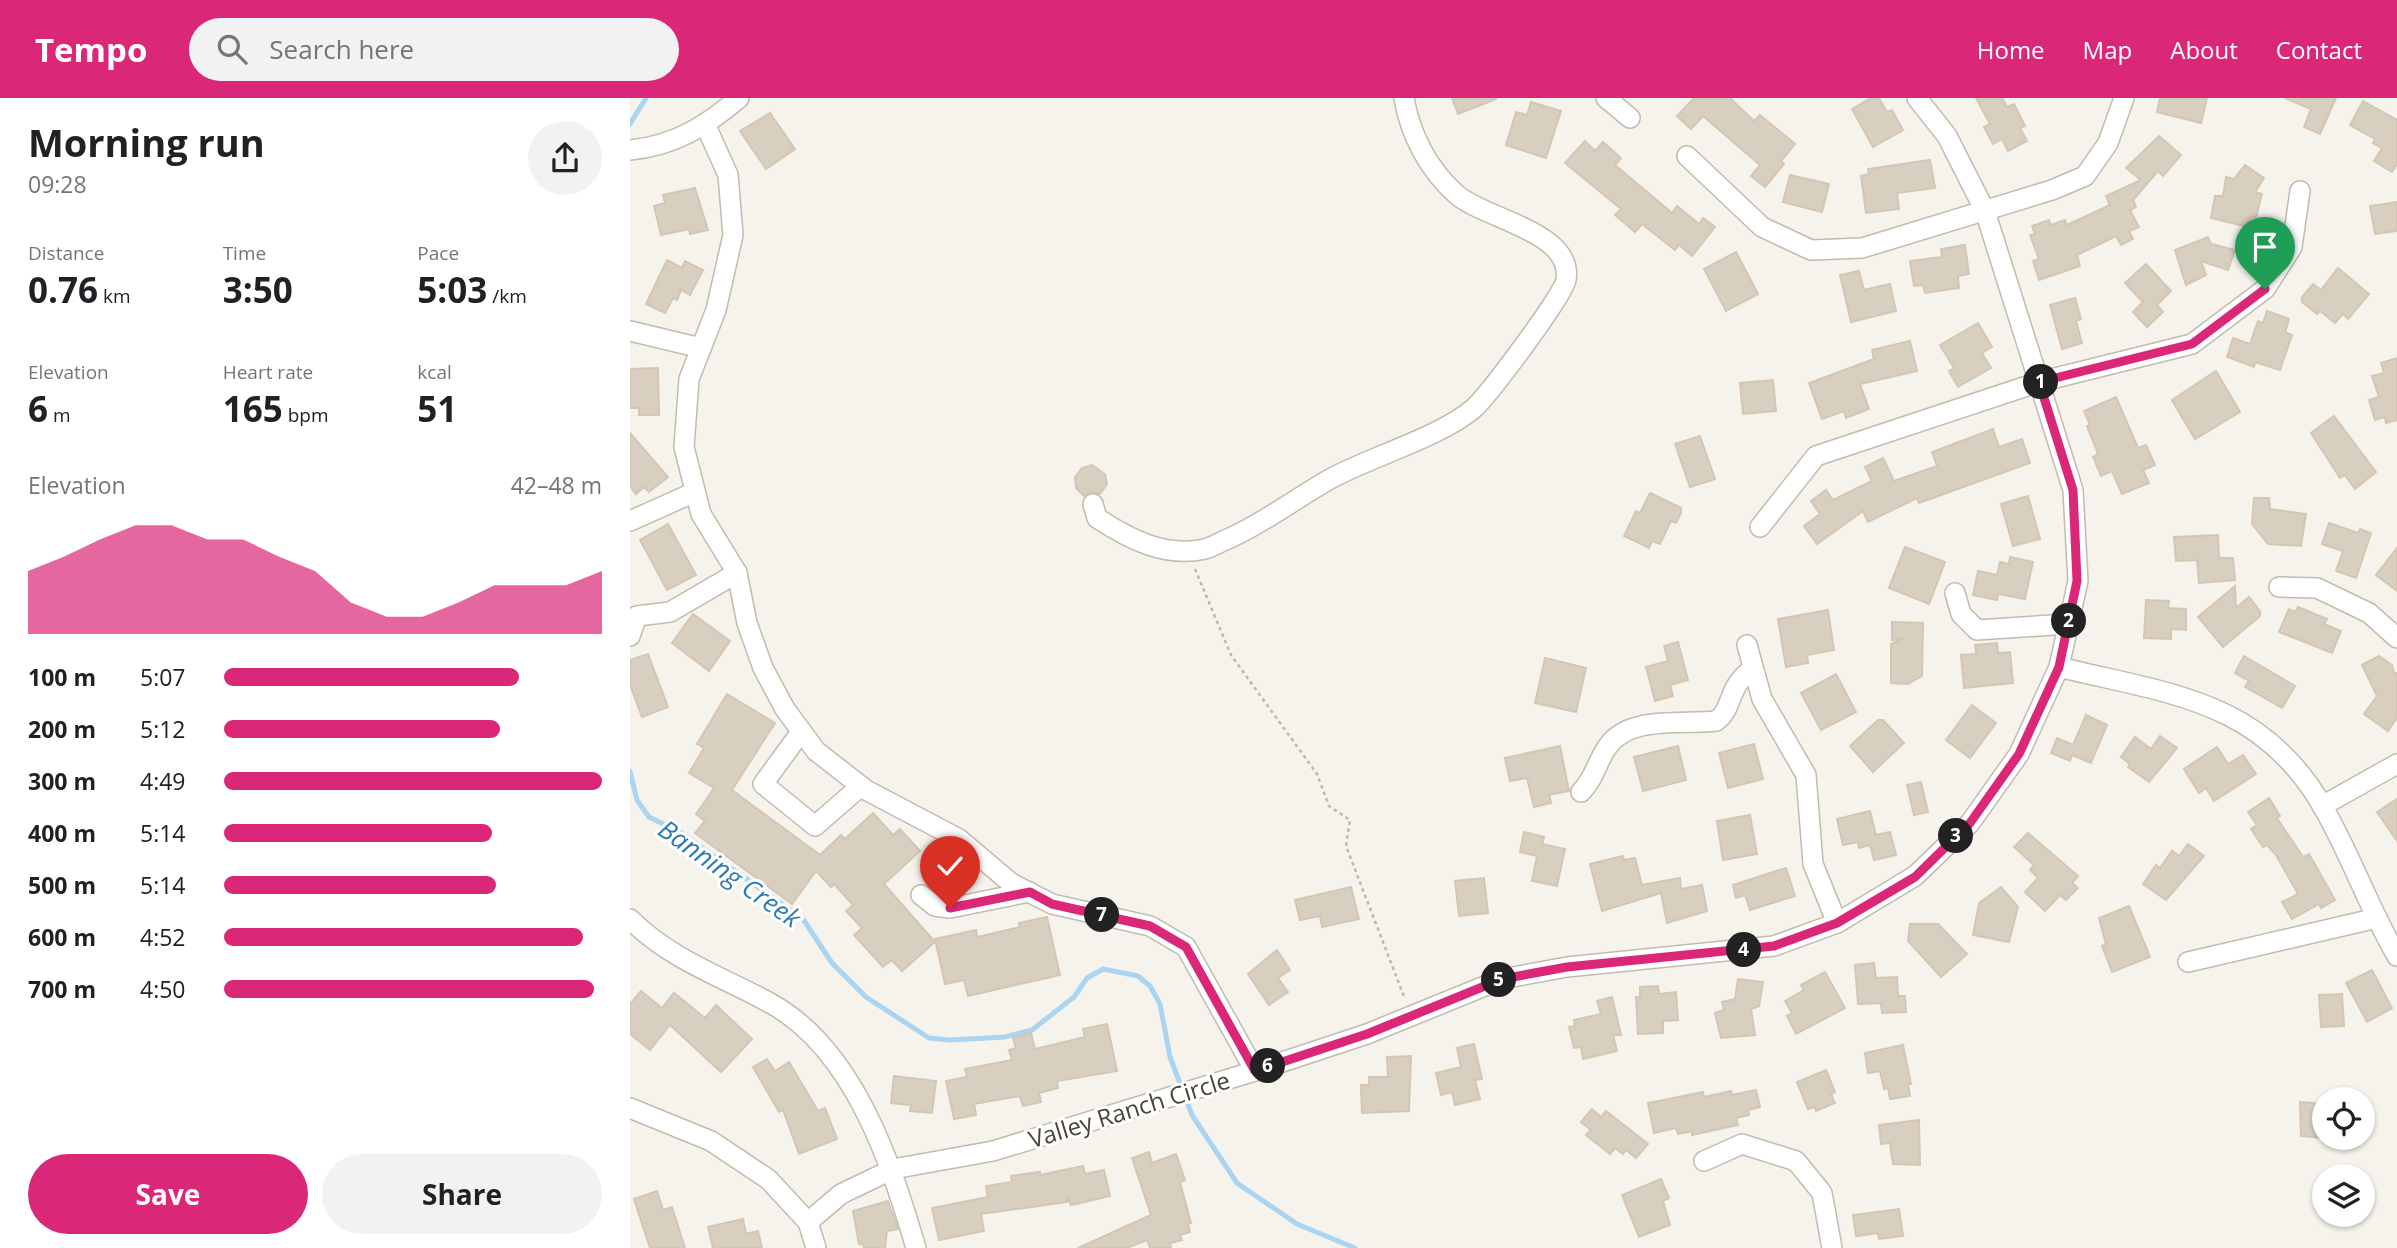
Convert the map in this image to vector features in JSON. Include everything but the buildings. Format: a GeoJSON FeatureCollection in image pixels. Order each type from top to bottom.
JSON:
{"type":"FeatureCollection","features":[{"type":"Feature","properties":{"kind":"street"},"geometry":{"type":"LineString","coordinates":[[630,150],[656,148],[706,126],[739,98]]}},
{"type":"Feature","properties":{"kind":"street"},"geometry":{"type":"LineString","coordinates":[[1093,503],[1097,517],[1127,538],[1166,550],[1206,549],[1267,521],[1330,480],[1439,428],[1473,408],[1549,312],[1566,281],[1564,259],[1547,241],[1456,195],[1427,159],[1408,126],[1404,98]]}},
{"type":"Feature","properties":{"kind":"street"},"geometry":{"type":"LineString","coordinates":[[1606,98],[1629,118]]}},
{"type":"Feature","properties":{"kind":"street","name":"Valley Ranch Circle"},"geometry":{"type":"LineString","coordinates":[[808,1223],[841,1194],[893,1169],[993,1151],[1255,1071],[1367,1034],[1502,979],[1567,967],[1774,946],[1837,923],[1915,877],[1970,823],[2019,754],[2059,667],[2077,581],[2073,490],[1985,211],[1947,136],[1917,98]]}},
{"type":"Feature","properties":{"kind":"street"},"geometry":{"type":"LineString","coordinates":[[1687,156],[1762,227],[1811,250],[1862,248],[2052,190],[2085,176],[2108,143],[2123,98]]}},
{"type":"Feature","properties":{"kind":"street"},"geometry":{"type":"LineString","coordinates":[[706,126],[728,175],[733,235],[716,310],[689,379],[684,447],[701,514],[737,573],[747,623],[763,668],[785,709],[816,751],[861,786],[958,839],[1011,883],[1052,904],[1150,926],[1186,947],[1255,1071]]}},
{"type":"Feature","properties":{"kind":"street"},"geometry":{"type":"LineString","coordinates":[[1760,527],[1816,456],[2039,382],[2192,344],[2265,289],[2292,247],[2300,191]]}},
{"type":"Feature","properties":{"kind":"street"},"geometry":{"type":"LineString","coordinates":[[630,331],[701,348]]}},
{"type":"Feature","properties":{"kind":"street"},"geometry":{"type":"LineString","coordinates":[[630,522],[695,492]]}},
{"type":"Feature","properties":{"kind":"street"},"geometry":{"type":"LineString","coordinates":[[630,636],[637,616],[670,612],[737,573]]}},
{"type":"Feature","properties":{"kind":"street"},"geometry":{"type":"LineString","coordinates":[[2279,587],[2317,588],[2369,613],[2397,638]]}},
{"type":"Feature","properties":{"kind":"street"},"geometry":{"type":"LineString","coordinates":[[1955,593],[1961,614],[1977,630],[2068,624]]}},
{"type":"Feature","properties":{"kind":"street"},"geometry":{"type":"LineString","coordinates":[[1747,645],[1762,699],[1807,775],[1813,863],[1837,923]]}},
{"type":"Feature","properties":{"kind":"street"},"geometry":{"type":"LineString","coordinates":[[2059,667],[2205,704],[2240,719],[2277,747],[2322,806],[2395,950]]}},
{"type":"Feature","properties":{"kind":"street"},"geometry":{"type":"LineString","coordinates":[[1581,792],[1591,782],[1606,748],[1613,739],[1641,726],[1716,720],[1725,711],[1736,682],[1753,669]]}},
{"type":"Feature","properties":{"kind":"street"},"geometry":{"type":"LineString","coordinates":[[802,732],[763,784],[815,826],[861,786]]}},
{"type":"Feature","properties":{"kind":"street"},"geometry":{"type":"LineString","coordinates":[[2322,806],[2397,764]]}},
{"type":"Feature","properties":{"kind":"street"},"geometry":{"type":"LineString","coordinates":[[921,895],[935,906],[950,908],[1030,892]]}},
{"type":"Feature","properties":{"kind":"street"},"geometry":{"type":"LineString","coordinates":[[2188,962],[2377,918]]}},
{"type":"Feature","properties":{"kind":"street"},"geometry":{"type":"LineString","coordinates":[[630,919],[651,940],[681,959],[772,1004],[808,1031],[849,1082],[893,1169],[916,1248]]}},
{"type":"Feature","properties":{"kind":"street"},"geometry":{"type":"LineString","coordinates":[[630,1108],[711,1140],[768,1179],[808,1223],[816,1248]]}},
{"type":"Feature","properties":{"kind":"street"},"geometry":{"type":"LineString","coordinates":[[1704,1161],[1742,1144],[1796,1161],[1822,1193],[1832,1248]]}},
{"type":"Feature","properties":{"kind":"path"},"geometry":{"type":"LineString","coordinates":[[1187,549],[1231,654],[1317,774],[1329,806],[1350,820],[1346,846],[1412,1016]]}},
{"type":"Feature","properties":{"kind":"waterway","name":"Banning Creek"},"geometry":{"type":"LineString","coordinates":[[630,124],[646,98]]}},
{"type":"Feature","properties":{"kind":"waterway","name":"Banning Creek"},"geometry":{"type":"LineString","coordinates":[[630,771],[637,800],[649,817],[680,832],[803,919],[832,963],[866,997],[929,1038],[950,1040],[1005,1037],[1032,1030],[1074,997],[1087,978],[1103,969],[1138,976],[1150,986],[1160,1004],[1170,1057],[1192,1115],[1237,1183],[1297,1224],[1355,1248]]}},
{"type":"Feature","properties":{"kind":"route"},"geometry":{"type":"LineString","coordinates":[[950,908],[1030,892],[1052,904],[1150,926],[1186,947],[1255,1071],[1367,1034],[1502,979],[1567,967],[1716,954],[1774,946],[1837,923],[1915,877],[1970,823],[2019,754],[2059,667],[2077,581],[2073,490],[2039,382],[2161,354],[2192,344],[2265,289]]}}]}
